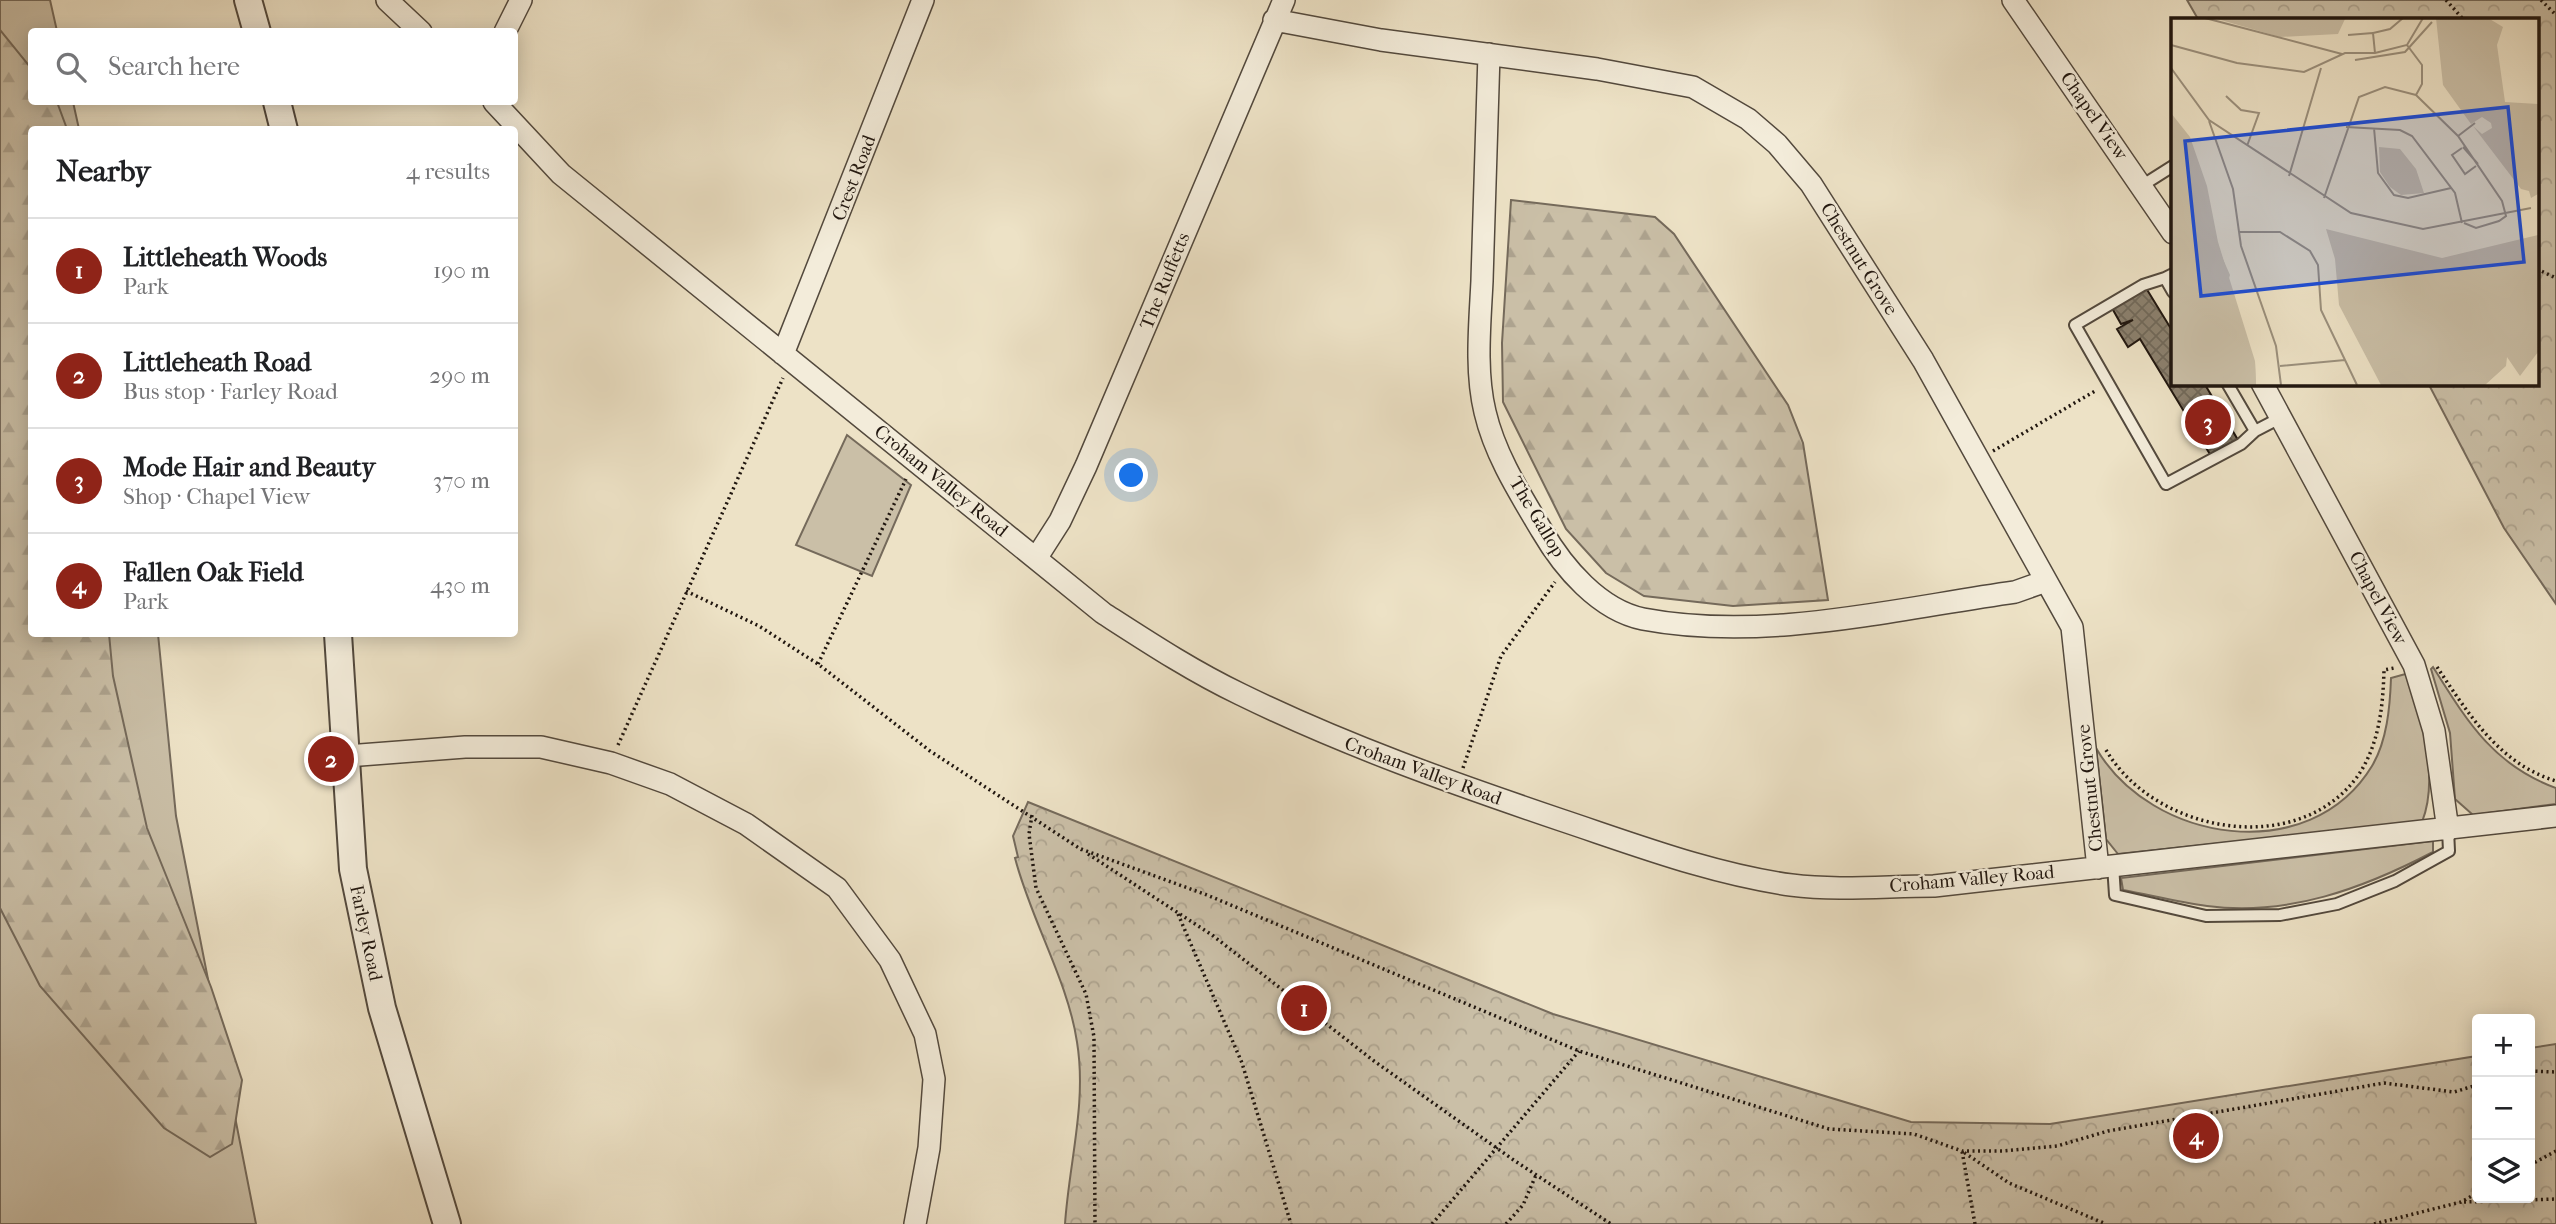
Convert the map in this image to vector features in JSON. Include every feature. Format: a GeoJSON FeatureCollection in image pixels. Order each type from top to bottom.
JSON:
{"type":"FeatureCollection","features":[{"type":"Feature","properties":{"kind":"street"},"geometry":{"type":"LineString","coordinates":[[248,0],[256,28]]}},
{"type":"Feature","properties":{"kind":"street"},"geometry":{"type":"LineString","coordinates":[[387,0],[417,28]]}},
{"type":"Feature","properties":{"kind":"street"},"geometry":{"type":"LineString","coordinates":[[507,28],[521,0]]}},
{"type":"Feature","properties":{"kind":"street","name":"Crest Road"},"geometry":{"type":"LineString","coordinates":[[784,365],[923,0]]}},
{"type":"Feature","properties":{"kind":"street","name":"The Ruffetts"},"geometry":{"type":"LineString","coordinates":[[1037,557],[1060,521],[1091,454],[1284,0]]}},
{"type":"Feature","properties":{"kind":"street","name":"Chapel View"},"geometry":{"type":"LineString","coordinates":[[2013,0],[2143,185],[2171,230]]}},
{"type":"Feature","properties":{"kind":"street","name":"Chestnut Grove"},"geometry":{"type":"LineString","coordinates":[[1274,20],[1381,40],[1489,54],[1693,87],[1748,119],[1777,144],[1811,184],[1923,360],[1976,461],[2072,627],[2105,867]]}},
{"type":"Feature","properties":{"kind":"street","name":"The Gallop"},"geometry":{"type":"LineString","coordinates":[[1489,54],[1479,348],[1484,410],[1492,436],[1518,489],[1567,567],[1614,608],[1640,618],[1701,626],[1799,624],[2015,592],[2046,581]]}},
{"type":"Feature","properties":{"kind":"street"},"geometry":{"type":"LineString","coordinates":[[278,105],[283,126]]}},
{"type":"Feature","properties":{"kind":"street","name":"Croham Valley Road"},"geometry":{"type":"LineString","coordinates":[[497,105],[516,126]]}},
{"type":"Feature","properties":{"kind":"street","name":"Croham Valley Road"},"geometry":{"type":"LineString","coordinates":[[518,128],[561,174],[784,365],[915,460],[1103,613],[1175,659],[1239,694],[1337,738],[1457,785],[1707,867],[1792,885],[1934,886],[2556,817]]}},
{"type":"Feature","properties":{"kind":"street","name":"Chapel View"},"geometry":{"type":"LineString","coordinates":[[2263,385],[2414,665],[2434,731],[2448,830]]}},
{"type":"Feature","properties":{"kind":"street","name":"Farley Road"},"geometry":{"type":"LineString","coordinates":[[338,637],[353,869],[382,1008],[447,1224]]}},
{"type":"Feature","properties":{"kind":"street"},"geometry":{"type":"LineString","coordinates":[[347,756],[465,747],[541,747],[611,763],[670,784],[746,824],[837,888],[890,960],[925,1034],[934,1079],[929,1148],[915,1224]]}},
{"type":"Feature","properties":{"kind":"lane"},"geometry":{"type":"LineString","coordinates":[[2143,185],[2171,167]]}},
{"type":"Feature","properties":{"kind":"lane"},"geometry":{"type":"LineString","coordinates":[[2169,276],[2143,285],[2075,325],[2166,484],[2280,418]]}},
{"type":"Feature","properties":{"kind":"lane"},"geometry":{"type":"LineString","coordinates":[[2228,385],[2255,431]]}},
{"type":"Feature","properties":{"kind":"lane"},"geometry":{"type":"LineString","coordinates":[[2105,867],[2115,895],[2206,916],[2280,915],[2337,904],[2395,881],[2449,851],[2448,830]]}},
{"type":"Feature","properties":{"kind":"path"},"geometry":{"type":"LineString","coordinates":[[2446,0],[2462,18]]}},
{"type":"Feature","properties":{"kind":"path"},"geometry":{"type":"LineString","coordinates":[[2541,0],[2556,15]]}},
{"type":"Feature","properties":{"kind":"path"},"geometry":{"type":"LineString","coordinates":[[2538,269],[2556,278]]}},
{"type":"Feature","properties":{"kind":"path"},"geometry":{"type":"LineString","coordinates":[[611,763],[784,365]]}},
{"type":"Feature","properties":{"kind":"path"},"geometry":{"type":"LineString","coordinates":[[1976,461],[2108,383]]}},
{"type":"Feature","properties":{"kind":"path"},"geometry":{"type":"LineString","coordinates":[[818,664],[915,460]]}},
{"type":"Feature","properties":{"kind":"path"},"geometry":{"type":"LineString","coordinates":[[1457,785],[1501,656],[1567,567]]}},
{"type":"Feature","properties":{"kind":"path"},"geometry":{"type":"LineString","coordinates":[[686,591],[759,626],[818,664],[930,751],[1032,815],[1178,914],[1497,1149],[1611,1224]]}},
{"type":"Feature","properties":{"kind":"path"},"geometry":{"type":"LineString","coordinates":[[2086,737],[2098,736],[2122,774],[2182,815],[2235,828],[2298,821],[2318,813],[2338,796],[2355,779],[2367,760],[2381,715],[2384,670],[2433,661],[2471,720],[2505,753],[2540,776],[2556,781]]}},
{"type":"Feature","properties":{"kind":"path"},"geometry":{"type":"LineString","coordinates":[[1032,815],[1029,834],[1036,888],[1086,994],[1094,1037],[1095,1224]]}},
{"type":"Feature","properties":{"kind":"path"},"geometry":{"type":"LineString","coordinates":[[1081,849],[1207,895],[1579,1051],[1829,1129],[1914,1134],[1962,1151],[2009,1183],[2106,1224]]}},
{"type":"Feature","properties":{"kind":"path"},"geometry":{"type":"LineString","coordinates":[[1178,914],[1242,1063],[1291,1224]]}},
{"type":"Feature","properties":{"kind":"path"},"geometry":{"type":"LineString","coordinates":[[1432,1224],[1579,1051]]}},
{"type":"Feature","properties":{"kind":"path"},"geometry":{"type":"LineString","coordinates":[[2535,1071],[2556,1072]]}},
{"type":"Feature","properties":{"kind":"path"},"geometry":{"type":"LineString","coordinates":[[1962,1151],[2057,1146],[2108,1131],[2384,1083],[2454,1092],[2472,1087]]}},
{"type":"Feature","properties":{"kind":"path"},"geometry":{"type":"LineString","coordinates":[[1962,1151],[1975,1224]]}},
{"type":"Feature","properties":{"kind":"path"},"geometry":{"type":"LineString","coordinates":[[2535,1162],[2556,1151]]}},
{"type":"Feature","properties":{"kind":"path"},"geometry":{"type":"LineString","coordinates":[[1506,1224],[1523,1205],[1536,1175]]}},
{"type":"Feature","properties":{"kind":"path"},"geometry":{"type":"LineString","coordinates":[[2461,1202],[2472,1196]]}},
{"type":"Feature","properties":{"kind":"path"},"geometry":{"type":"LineString","coordinates":[[2372,1223],[2461,1202],[2556,1199]]}},
{"type":"Feature","properties":{"kind":"green space"},"geometry":{"type":"Polygon","coordinates":[[[0,0],[50,0],[56,28],[28,28],[28,105],[74,105],[78,126],[28,126],[28,637],[158,637],[176,816],[256,1224],[0,1224],[0,0]]]}},
{"type":"Feature","properties":{"kind":"green space"},"geometry":{"type":"Polygon","coordinates":[[[2187,0],[2556,0],[2556,604],[2504,528],[2429,385],[2538,385],[2538,18],[2197,18],[2187,0]]]}},
{"type":"Feature","properties":{"kind":"green space"},"geometry":{"type":"Polygon","coordinates":[[[0,30],[28,64],[28,105],[58,105],[66,126],[28,126],[28,637],[109,637],[113,676],[147,828],[211,987],[242,1080],[232,1144],[210,1157],[164,1128],[40,986],[0,908],[0,30]]]}},
{"type":"Feature","properties":{"kind":"green space"},"geometry":{"type":"Polygon","coordinates":[[[1511,200],[1655,217],[1674,234],[1788,405],[1803,443],[1828,600],[1733,606],[1644,596],[1606,573],[1566,529],[1503,402],[1502,343],[1511,200]]]}},
{"type":"Feature","properties":{"kind":"green space"},"geometry":{"type":"Polygon","coordinates":[[[847,435],[911,485],[872,576],[796,545],[847,435]]]}},
{"type":"Feature","properties":{"kind":"green space"},"geometry":{"type":"Polygon","coordinates":[[[2433,667],[2470,723],[2498,754],[2515,767],[2556,788],[2556,804],[2473,815],[2455,799],[2450,733],[2431,669],[2433,667]]]}},
{"type":"Feature","properties":{"kind":"green space"},"geometry":{"type":"Polygon","coordinates":[[[2409,673],[2429,767],[2427,804],[2422,822],[2118,854],[2106,839],[2096,748],[2121,780],[2154,805],[2191,822],[2231,831],[2272,830],[2310,820],[2345,798],[2372,766],[2381,746],[2389,712],[2391,678],[2409,673]]]}},
{"type":"Feature","properties":{"kind":"green space"},"geometry":{"type":"Polygon","coordinates":[[[1028,802],[1553,1014],[1911,1122],[2050,1124],[2472,1057],[2472,1203],[2535,1203],[2535,1047],[2556,1044],[2556,1224],[1065,1224],[1079,1110],[1080,1065],[1077,1042],[1066,996],[1022,881],[1015,858],[1018,857],[1013,836],[1028,802]]]}},
{"type":"Feature","properties":{"kind":"green space"},"geometry":{"type":"Polygon","coordinates":[[[2433,841],[2433,852],[2380,877],[2324,897],[2266,907],[2207,906],[2123,890],[2121,878],[2433,841]]]}},
{"type":"Feature","properties":{"kind":"building"},"geometry":{"type":"Polygon","coordinates":[[[2146,288],[2171,329],[2171,385],[2205,385],[2238,440],[2211,456],[2140,339],[2128,347],[2117,329],[2133,320],[2121,324],[2112,308],[2146,288]]]}},
{"type":"Feature","properties":{"kind":"place","name":"Mode Hair and Beauty"},"geometry":{"type":"Point","coordinates":[2208,422]}},
{"type":"Feature","properties":{"kind":"place","name":"Littleheath Road"},"geometry":{"type":"Point","coordinates":[331,759]}},
{"type":"Feature","properties":{"kind":"place","name":"Littleheath Woods"},"geometry":{"type":"Point","coordinates":[1304,1008]}},
{"type":"Feature","properties":{"kind":"place","name":"Fallen Oak Field"},"geometry":{"type":"Point","coordinates":[2196,1136]}}]}
